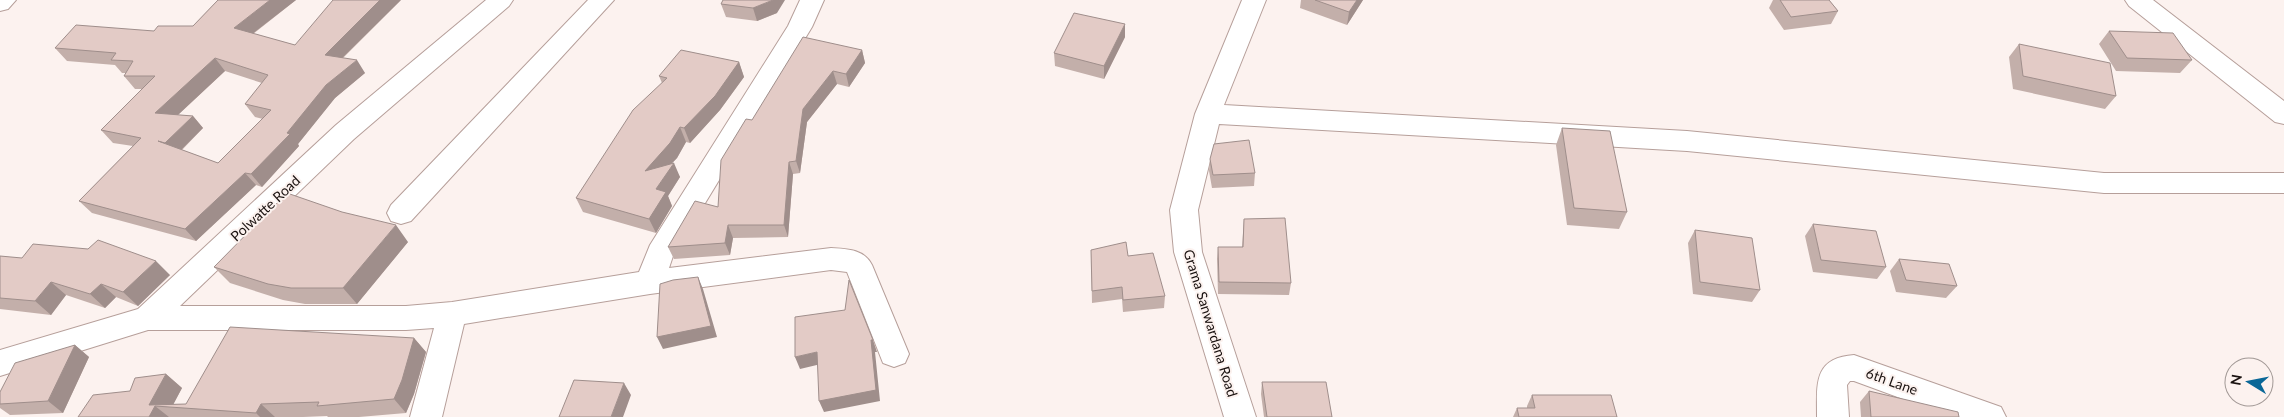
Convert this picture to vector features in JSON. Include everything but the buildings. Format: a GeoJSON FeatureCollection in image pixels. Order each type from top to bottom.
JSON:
{"type":"FeatureCollection","features":[{"type":"Feature","properties":{"kind":"street"},"geometry":{"type":"LineString","coordinates":[[0,4],[4,0]]}},
{"type":"Feature","properties":{"kind":"street","name":"Polwatte Road"},"geometry":{"type":"LineString","coordinates":[[0,363],[148,318],[345,132],[501,0]]}},
{"type":"Feature","properties":{"kind":"street"},"geometry":{"type":"LineString","coordinates":[[401,214],[602,0]]}},
{"type":"Feature","properties":{"kind":"street"},"geometry":{"type":"LineString","coordinates":[[650,282],[660,253],[800,27],[812,0]]}},
{"type":"Feature","properties":{"kind":"street","name":"Grama Sanwardana Road"},"geometry":{"type":"LineString","coordinates":[[1240,417],[1188,252],[1184,210],[1208,114],[1254,0]]}},
{"type":"Feature","properties":{"kind":"street"},"geometry":{"type":"LineString","coordinates":[[2137,0],[2284,114]]}},
{"type":"Feature","properties":{"kind":"street"},"geometry":{"type":"LineString","coordinates":[[1208,114],[1687,141],[2104,183],[2284,183]]}},
{"type":"Feature","properties":{"kind":"street"},"geometry":{"type":"LineString","coordinates":[[148,318],[233,331],[406,318],[452,314],[650,282],[832,259],[849,260],[858,264],[894,354]]}},
{"type":"Feature","properties":{"kind":"street"},"geometry":{"type":"LineString","coordinates":[[426,417],[452,314]]}},
{"type":"Feature","properties":{"kind":"street","name":"6th Lane"},"geometry":{"type":"LineString","coordinates":[[1833,417],[1832,382],[1841,369],[1854,368],[1990,417]]}}]}
